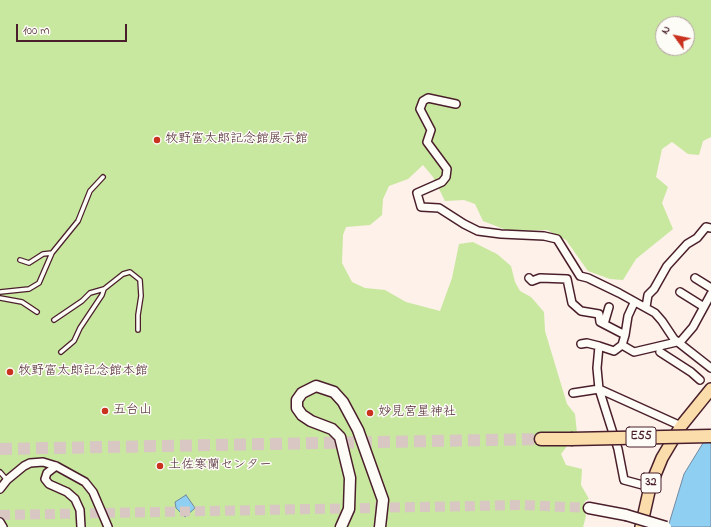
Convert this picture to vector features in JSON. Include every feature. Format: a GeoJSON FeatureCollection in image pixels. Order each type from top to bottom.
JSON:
{"type":"FeatureCollection","features":[{"type":"Feature","properties":{"kind":"highway","name":"E55"},"geometry":{"type":"LineString","coordinates":[[541,439],[711,436]]}},
{"type":"Feature","properties":{"kind":"main road"},"geometry":{"type":"LineString","coordinates":[[342,527],[349,509],[350,478],[340,437],[332,430],[306,418],[297,408],[297,400],[302,392],[316,386],[334,392],[343,402],[358,430],[383,500],[380,527]]}},
{"type":"Feature","properties":{"kind":"main road","name":"32"},"geometry":{"type":"LineString","coordinates":[[641,527],[650,487],[662,458],[681,426],[711,389]]}},
{"type":"Feature","properties":{"kind":"main road"},"geometry":{"type":"LineString","coordinates":[[589,508],[626,515],[666,527]]}},
{"type":"Feature","properties":{"kind":"street"},"geometry":{"type":"LineString","coordinates":[[456,104],[428,98],[423,101],[420,109],[431,130],[427,142],[447,169],[446,177],[442,182],[418,193],[421,207],[439,208],[478,231],[553,237],[565,250],[580,276],[588,278],[619,293],[634,303],[646,307],[662,321],[677,342],[711,368]]}},
{"type":"Feature","properties":{"kind":"street"},"geometry":{"type":"LineString","coordinates":[[646,307],[648,295],[654,290],[667,266],[687,244],[695,240],[706,227],[711,228]]}},
{"type":"Feature","properties":{"kind":"street"},"geometry":{"type":"LineString","coordinates":[[528,278],[532,281],[540,278],[567,280],[572,303],[581,311],[599,314],[599,321],[625,335]]}},
{"type":"Feature","properties":{"kind":"street"},"geometry":{"type":"LineString","coordinates":[[694,278],[711,288]]}},
{"type":"Feature","properties":{"kind":"street"},"geometry":{"type":"LineString","coordinates":[[680,292],[704,307]]}},
{"type":"Feature","properties":{"kind":"street"},"geometry":{"type":"LineString","coordinates":[[622,345],[634,352],[681,341],[693,327],[711,294]]}},
{"type":"Feature","properties":{"kind":"street"},"geometry":{"type":"LineString","coordinates":[[582,344],[587,343],[614,351],[622,345],[628,316],[634,303]]}},
{"type":"Feature","properties":{"kind":"street"},"geometry":{"type":"LineString","coordinates":[[604,324],[609,307]]}},
{"type":"Feature","properties":{"kind":"street"},"geometry":{"type":"LineString","coordinates":[[599,346],[597,368],[599,389],[618,449],[624,480],[650,487]]}},
{"type":"Feature","properties":{"kind":"street"},"geometry":{"type":"LineString","coordinates":[[660,352],[691,372],[700,380]]}},
{"type":"Feature","properties":{"kind":"street"},"geometry":{"type":"LineString","coordinates":[[574,393],[599,389],[681,426]]}},
{"type":"Feature","properties":{"kind":"street"},"geometry":{"type":"LineString","coordinates":[[0,489],[7,480],[30,463],[43,462],[56,466],[85,482],[93,492],[108,527]]}},
{"type":"Feature","properties":{"kind":"street"},"geometry":{"type":"LineString","coordinates":[[56,466],[47,473],[45,479],[48,484],[67,492],[76,499],[80,510],[81,527]]}},
{"type":"Feature","properties":{"kind":"street"},"geometry":{"type":"LineString","coordinates":[[0,522],[3,527]]}},
{"type":"Feature","properties":{"kind":"lane"},"geometry":{"type":"LineString","coordinates":[[0,292],[29,289],[37,285],[52,254],[75,226],[90,191],[103,177]]}},
{"type":"Feature","properties":{"kind":"lane"},"geometry":{"type":"LineString","coordinates":[[20,260],[29,263],[43,254],[52,254]]}},
{"type":"Feature","properties":{"kind":"lane"},"geometry":{"type":"LineString","coordinates":[[54,320],[70,310],[90,293],[104,289],[123,274],[130,272],[140,280],[141,296],[138,315],[138,330]]}},
{"type":"Feature","properties":{"kind":"lane"},"geometry":{"type":"LineString","coordinates":[[61,352],[74,342],[80,328],[102,295],[104,289]]}},
{"type":"Feature","properties":{"kind":"lane"},"geometry":{"type":"LineString","coordinates":[[0,298],[22,302],[37,312]]}},
{"type":"Feature","properties":{"kind":"lane"},"geometry":{"type":"LineString","coordinates":[[0,472],[7,480]]}},
{"type":"Feature","properties":{"kind":"green space"},"geometry":{"type":"Polygon","coordinates":[[[0,0],[711,0],[711,137],[703,141],[699,155],[688,154],[672,142],[662,149],[656,177],[668,187],[662,203],[673,229],[636,259],[623,280],[610,279],[588,271],[566,240],[547,230],[509,231],[483,221],[475,204],[464,200],[445,201],[433,177],[423,165],[408,179],[389,186],[383,199],[382,215],[370,225],[346,227],[343,235],[342,263],[352,282],[365,288],[385,290],[406,302],[440,311],[452,278],[459,244],[473,242],[497,254],[511,266],[515,282],[520,291],[531,297],[544,312],[545,331],[567,404],[575,414],[577,433],[561,454],[566,465],[582,469],[581,485],[589,499],[585,501],[583,506],[586,516],[583,527],[0,527],[0,0]]]}},
{"type":"Feature","properties":{"kind":"water"},"geometry":{"type":"Polygon","coordinates":[[[711,430],[711,527],[668,527],[684,474],[711,430]]]}},
{"type":"Feature","properties":{"kind":"water"},"geometry":{"type":"Polygon","coordinates":[[[186,495],[195,508],[185,517],[176,508],[175,502],[186,495]]]}},
{"type":"Feature","properties":{"kind":"tunnel"},"geometry":{"type":"LineString","coordinates":[[0,449],[541,439]]}},
{"type":"Feature","properties":{"kind":"tunnel"},"geometry":{"type":"LineString","coordinates":[[0,515],[524,505],[589,508]]}},
{"type":"Feature","properties":{"kind":"place","name":"牧野富太郎記念館展示館"},"geometry":{"type":"Point","coordinates":[157,140]}},
{"type":"Feature","properties":{"kind":"place","name":"牧野富太郎記念館本館"},"geometry":{"type":"Point","coordinates":[10,372]}},
{"type":"Feature","properties":{"kind":"place","name":"五台山"},"geometry":{"type":"Point","coordinates":[105,411]}},
{"type":"Feature","properties":{"kind":"place","name":"妙見宮星神社"},"geometry":{"type":"Point","coordinates":[370,413]}},
{"type":"Feature","properties":{"kind":"place","name":"土佐寒蘭センター"},"geometry":{"type":"Point","coordinates":[160,466]}}]}
